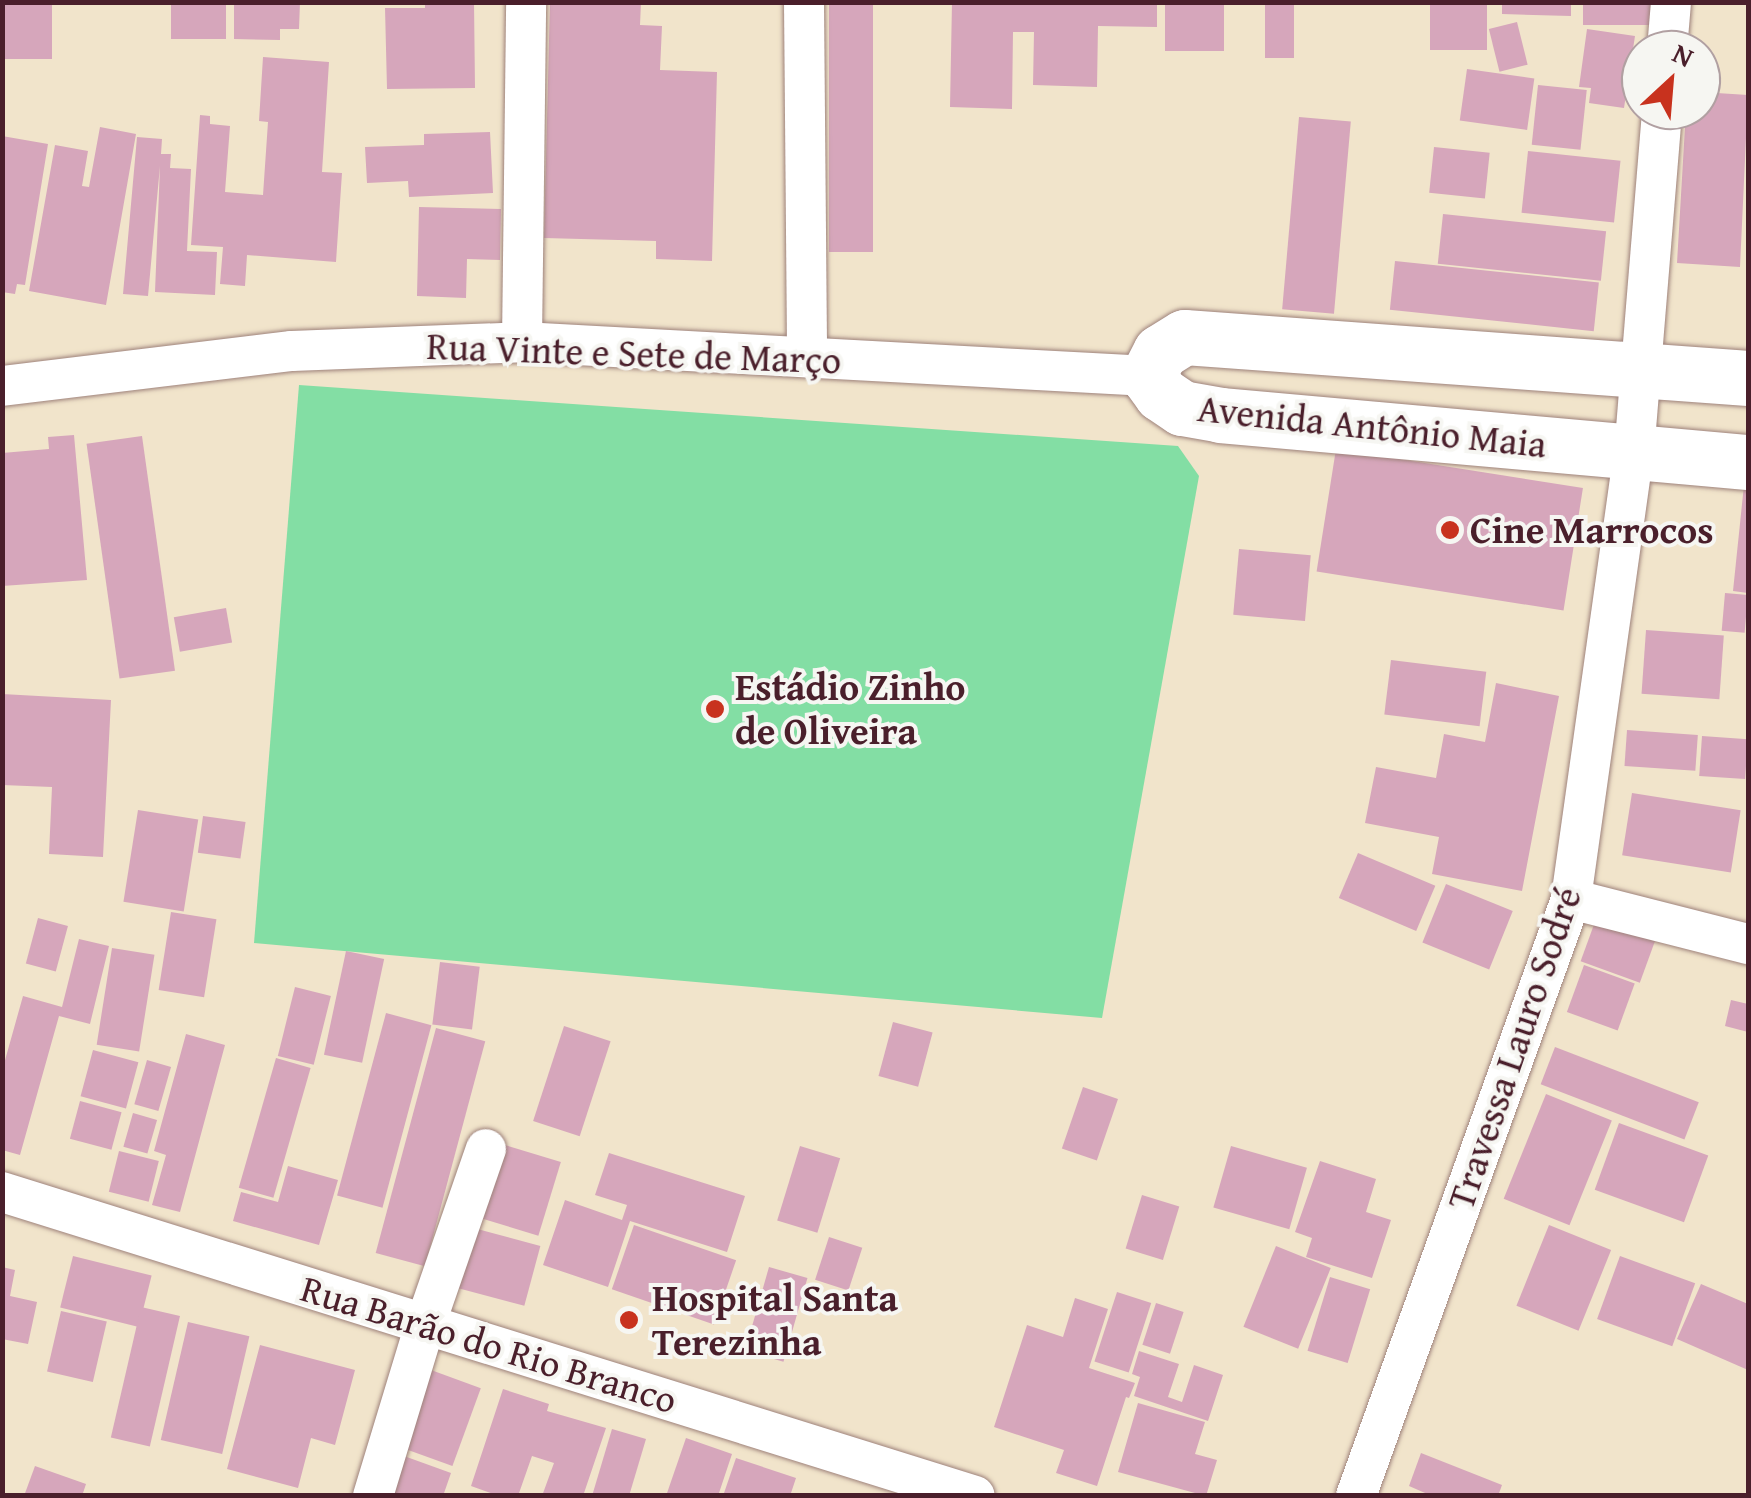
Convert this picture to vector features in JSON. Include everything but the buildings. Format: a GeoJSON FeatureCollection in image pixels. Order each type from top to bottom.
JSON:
{"type":"FeatureCollection","features":[{"type":"Feature","properties":{"kind":"main road","name":"Avenida Antônio Maia"},"geometry":{"type":"LineString","coordinates":[[1748,378],[1184,337],[1160,352],[1148,376],[1161,394],[1182,408],[1220,414],[1748,462]]}},
{"type":"Feature","properties":{"kind":"street"},"geometry":{"type":"LineString","coordinates":[[522,342],[526,2]]}},
{"type":"Feature","properties":{"kind":"street"},"geometry":{"type":"LineString","coordinates":[[804,2],[807,358]]}},
{"type":"Feature","properties":{"kind":"street"},"geometry":{"type":"LineString","coordinates":[[1669,30],[1671,2]]}},
{"type":"Feature","properties":{"kind":"street","name":"Travessa Lauro Sodré"},"geometry":{"type":"LineString","coordinates":[[1356,1496],[1571,899],[1634,454],[1660,130]]}},
{"type":"Feature","properties":{"kind":"street","name":"Rua Vinte e Sete de Março"},"geometry":{"type":"LineString","coordinates":[[2,386],[292,351],[522,342],[1148,376]]}},
{"type":"Feature","properties":{"kind":"street"},"geometry":{"type":"LineString","coordinates":[[1571,899],[1748,944]]}},
{"type":"Feature","properties":{"kind":"street"},"geometry":{"type":"LineString","coordinates":[[373,1496],[425,1324],[486,1149]]}},
{"type":"Feature","properties":{"kind":"street","name":"Rua Barão do Rio Branco"},"geometry":{"type":"LineString","coordinates":[[2,1192],[975,1496]]}},
{"type":"Feature","properties":{"kind":"green space","name":"Estádio Zinho de Oliveira"},"geometry":{"type":"Polygon","coordinates":[[[299,385],[1178,446],[1199,476],[1102,1018],[254,943],[299,385]]]}},
{"type":"Feature","properties":{"kind":"place","name":"Cine Marrocos"},"geometry":{"type":"Point","coordinates":[1450,530]}},
{"type":"Feature","properties":{"kind":"place","name":"Estádio Zinho de Oliveira"},"geometry":{"type":"Point","coordinates":[715,709]}},
{"type":"Feature","properties":{"kind":"place","name":"Hospital Santa Terezinha"},"geometry":{"type":"Point","coordinates":[629,1320]}}]}
